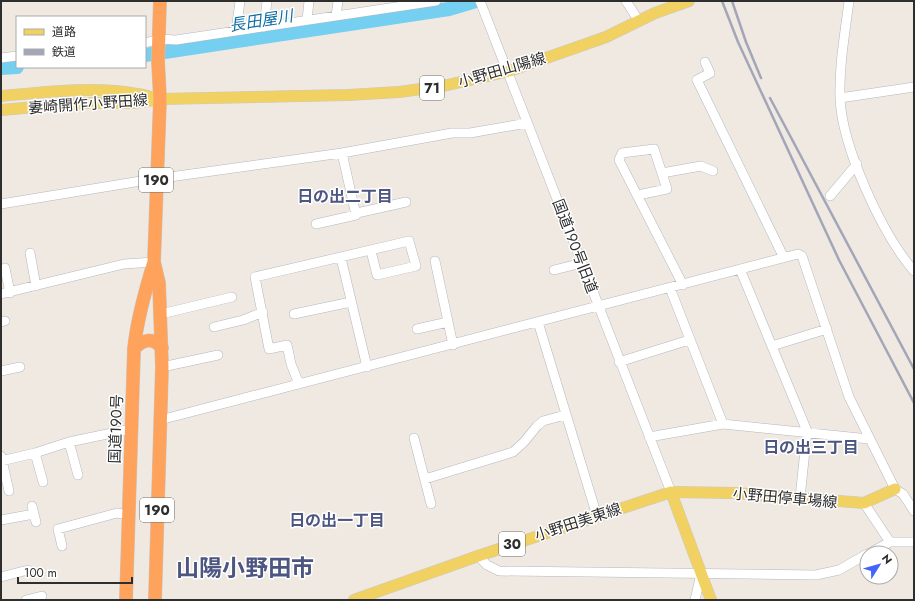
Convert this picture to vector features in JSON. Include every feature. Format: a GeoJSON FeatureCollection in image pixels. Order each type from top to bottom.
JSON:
{"type":"FeatureCollection","features":[{"type":"Feature","properties":{"kind":"highway","name":"国道190号"},"geometry":{"type":"LineString","coordinates":[[155,600],[162,367],[159,283],[154,262],[160,99],[158,61],[160,1]]}},
{"type":"Feature","properties":{"kind":"highway","name":"国道190号"},"geometry":{"type":"LineString","coordinates":[[126,600],[134,349],[145,288],[154,262]]}},
{"type":"Feature","properties":{"kind":"highway"},"geometry":{"type":"LineString","coordinates":[[134,349],[142,341],[149,340],[157,342],[162,348]]}},
{"type":"Feature","properties":{"kind":"main road","name":"小野田山陽線"},"geometry":{"type":"LineString","coordinates":[[160,99],[399,92],[443,86],[509,71],[606,37],[639,21],[689,1]]}},
{"type":"Feature","properties":{"kind":"main road","name":"妻崎開作小野田線"},"geometry":{"type":"LineString","coordinates":[[1,96],[76,91],[134,92],[160,99]]}},
{"type":"Feature","properties":{"kind":"main road","name":"妻崎開作小野田線"},"geometry":{"type":"LineString","coordinates":[[1,110],[82,103],[134,103],[160,99]]}},
{"type":"Feature","properties":{"kind":"main road","name":"小野田停車場線"},"geometry":{"type":"LineString","coordinates":[[671,492],[736,493],[864,503],[895,489]]}},
{"type":"Feature","properties":{"kind":"main road","name":"小野田美東線"},"geometry":{"type":"LineString","coordinates":[[354,600],[478,556],[671,492]]}},
{"type":"Feature","properties":{"kind":"main road"},"geometry":{"type":"LineString","coordinates":[[671,492],[711,600]]}},
{"type":"Feature","properties":{"kind":"street"},"geometry":{"type":"LineString","coordinates":[[236,31],[240,1]]}},
{"type":"Feature","properties":{"kind":"street"},"geometry":{"type":"LineString","coordinates":[[264,27],[266,1]]}},
{"type":"Feature","properties":{"kind":"street"},"geometry":{"type":"LineString","coordinates":[[307,20],[309,1]]}},
{"type":"Feature","properties":{"kind":"street"},"geometry":{"type":"LineString","coordinates":[[336,16],[338,1]]}},
{"type":"Feature","properties":{"kind":"street"},"geometry":{"type":"LineString","coordinates":[[146,43],[176,40],[336,16],[389,5],[436,1]]}},
{"type":"Feature","properties":{"kind":"street"},"geometry":{"type":"LineString","coordinates":[[626,1],[639,21]]}},
{"type":"Feature","properties":{"kind":"street"},"geometry":{"type":"LineString","coordinates":[[849,1],[843,43],[840,98],[846,131],[857,164],[888,236],[914,271]]}},
{"type":"Feature","properties":{"kind":"street","name":"国道190号旧道"},"geometry":{"type":"LineString","coordinates":[[482,5],[509,71],[527,123],[671,492]]}},
{"type":"Feature","properties":{"kind":"street"},"geometry":{"type":"LineString","coordinates":[[1,58],[16,56]]}},
{"type":"Feature","properties":{"kind":"street"},"geometry":{"type":"LineString","coordinates":[[705,62],[710,73],[697,80],[784,258]]}},
{"type":"Feature","properties":{"kind":"street"},"geometry":{"type":"LineString","coordinates":[[840,98],[914,87]]}},
{"type":"Feature","properties":{"kind":"street"},"geometry":{"type":"LineString","coordinates":[[1,204],[156,179],[342,152],[452,133],[470,133],[527,123]]}},
{"type":"Feature","properties":{"kind":"street"},"geometry":{"type":"LineString","coordinates":[[638,195],[667,189],[654,149],[622,154],[619,160],[683,285]]}},
{"type":"Feature","properties":{"kind":"street"},"geometry":{"type":"LineString","coordinates":[[342,152],[356,215]]}},
{"type":"Feature","properties":{"kind":"street"},"geometry":{"type":"LineString","coordinates":[[830,196],[857,164]]}},
{"type":"Feature","properties":{"kind":"street"},"geometry":{"type":"LineString","coordinates":[[662,173],[701,166],[713,171]]}},
{"type":"Feature","properties":{"kind":"street"},"geometry":{"type":"LineString","coordinates":[[316,224],[406,202]]}},
{"type":"Feature","properties":{"kind":"street"},"geometry":{"type":"LineString","coordinates":[[299,384],[291,364],[287,345],[270,349],[255,277],[410,241],[416,266],[377,275],[371,251]]}},
{"type":"Feature","properties":{"kind":"street"},"geometry":{"type":"LineString","coordinates":[[30,253],[36,286]]}},
{"type":"Feature","properties":{"kind":"street"},"geometry":{"type":"LineString","coordinates":[[160,420],[798,254],[802,256],[849,397],[895,489],[903,494],[914,511]]}},
{"type":"Feature","properties":{"kind":"street"},"geometry":{"type":"LineString","coordinates":[[340,258],[367,367]]}},
{"type":"Feature","properties":{"kind":"street"},"geometry":{"type":"LineString","coordinates":[[435,261],[453,345]]}},
{"type":"Feature","properties":{"kind":"street"},"geometry":{"type":"LineString","coordinates":[[5,268],[5,293],[124,264],[154,262]]}},
{"type":"Feature","properties":{"kind":"street"},"geometry":{"type":"LineString","coordinates":[[554,270],[582,263]]}},
{"type":"Feature","properties":{"kind":"street"},"geometry":{"type":"LineString","coordinates":[[740,269],[807,431],[800,498]]}},
{"type":"Feature","properties":{"kind":"street"},"geometry":{"type":"LineString","coordinates":[[670,288],[723,424]]}},
{"type":"Feature","properties":{"kind":"street"},"geometry":{"type":"LineString","coordinates":[[161,314],[209,299],[232,297]]}},
{"type":"Feature","properties":{"kind":"street"},"geometry":{"type":"LineString","coordinates":[[294,314],[351,302]]}},
{"type":"Feature","properties":{"kind":"street"},"geometry":{"type":"LineString","coordinates":[[214,327],[243,320],[263,312]]}},
{"type":"Feature","properties":{"kind":"street"},"geometry":{"type":"LineString","coordinates":[[417,329],[448,322]]}},
{"type":"Feature","properties":{"kind":"street"},"geometry":{"type":"LineString","coordinates":[[538,322],[565,415],[597,516]]}},
{"type":"Feature","properties":{"kind":"street"},"geometry":{"type":"LineString","coordinates":[[772,346],[827,329]]}},
{"type":"Feature","properties":{"kind":"street"},"geometry":{"type":"LineString","coordinates":[[620,362],[689,340]]}},
{"type":"Feature","properties":{"kind":"street"},"geometry":{"type":"LineString","coordinates":[[162,367],[218,355]]}},
{"type":"Feature","properties":{"kind":"street"},"geometry":{"type":"LineString","coordinates":[[1,371],[20,367]]}},
{"type":"Feature","properties":{"kind":"street"},"geometry":{"type":"LineString","coordinates":[[425,479],[513,452],[543,421],[565,415]]}},
{"type":"Feature","properties":{"kind":"street"},"geometry":{"type":"LineString","coordinates":[[649,437],[723,424],[807,431],[869,439]]}},
{"type":"Feature","properties":{"kind":"street"},"geometry":{"type":"LineString","coordinates":[[9,491],[1,459],[35,453],[69,442],[131,429]]}},
{"type":"Feature","properties":{"kind":"street"},"geometry":{"type":"LineString","coordinates":[[414,438],[431,504]]}},
{"type":"Feature","properties":{"kind":"street"},"geometry":{"type":"LineString","coordinates":[[69,442],[78,474]]}},
{"type":"Feature","properties":{"kind":"street"},"geometry":{"type":"LineString","coordinates":[[35,453],[43,482]]}},
{"type":"Feature","properties":{"kind":"street"},"geometry":{"type":"LineString","coordinates":[[864,503],[890,542]]}},
{"type":"Feature","properties":{"kind":"street"},"geometry":{"type":"LineString","coordinates":[[62,546],[58,529],[117,513],[129,515]]}},
{"type":"Feature","properties":{"kind":"street"},"geometry":{"type":"LineString","coordinates":[[1,520],[34,514]]}},
{"type":"Feature","properties":{"kind":"street"},"geometry":{"type":"LineString","coordinates":[[884,545],[890,542],[914,542]]}},
{"type":"Feature","properties":{"kind":"street"},"geometry":{"type":"LineString","coordinates":[[478,556],[487,565],[500,571],[701,574],[825,574],[839,570],[859,559]]}},
{"type":"Feature","properties":{"kind":"street"},"geometry":{"type":"LineString","coordinates":[[1,577],[28,570]]}},
{"type":"Feature","properties":{"kind":"street"},"geometry":{"type":"LineString","coordinates":[[695,600],[701,574]]}},
{"type":"Feature","properties":{"kind":"street"},"geometry":{"type":"LineString","coordinates":[[26,600],[42,596]]}},
{"type":"Feature","properties":{"kind":"waterway","name":"長田屋川"},"geometry":{"type":"LineString","coordinates":[[146,55],[449,9],[476,1]]}},
{"type":"Feature","properties":{"kind":"waterway","name":"長田屋川"},"geometry":{"type":"LineString","coordinates":[[1,68],[16,67]]}},
{"type":"Feature","properties":{"kind":"railway"},"geometry":{"type":"LineString","coordinates":[[722,1],[738,42],[839,260],[914,403]]}},
{"type":"Feature","properties":{"kind":"railway"},"geometry":{"type":"LineString","coordinates":[[732,1],[746,42],[761,78]]}},
{"type":"Feature","properties":{"kind":"railway"},"geometry":{"type":"LineString","coordinates":[[770,98],[914,369]]}},
{"type":"Feature","properties":{"kind":"district","name":"日の出二丁目"},"geometry":{"type":"Point","coordinates":[345,196]}},
{"type":"Feature","properties":{"kind":"district","name":"日の出三丁目"},"geometry":{"type":"Point","coordinates":[811,447]}},
{"type":"Feature","properties":{"kind":"district","name":"日の出一丁目"},"geometry":{"type":"Point","coordinates":[337,520]}},
{"type":"Feature","properties":{"kind":"district","name":"山陽小野田市"},"geometry":{"type":"Point","coordinates":[245,568]}}]}
